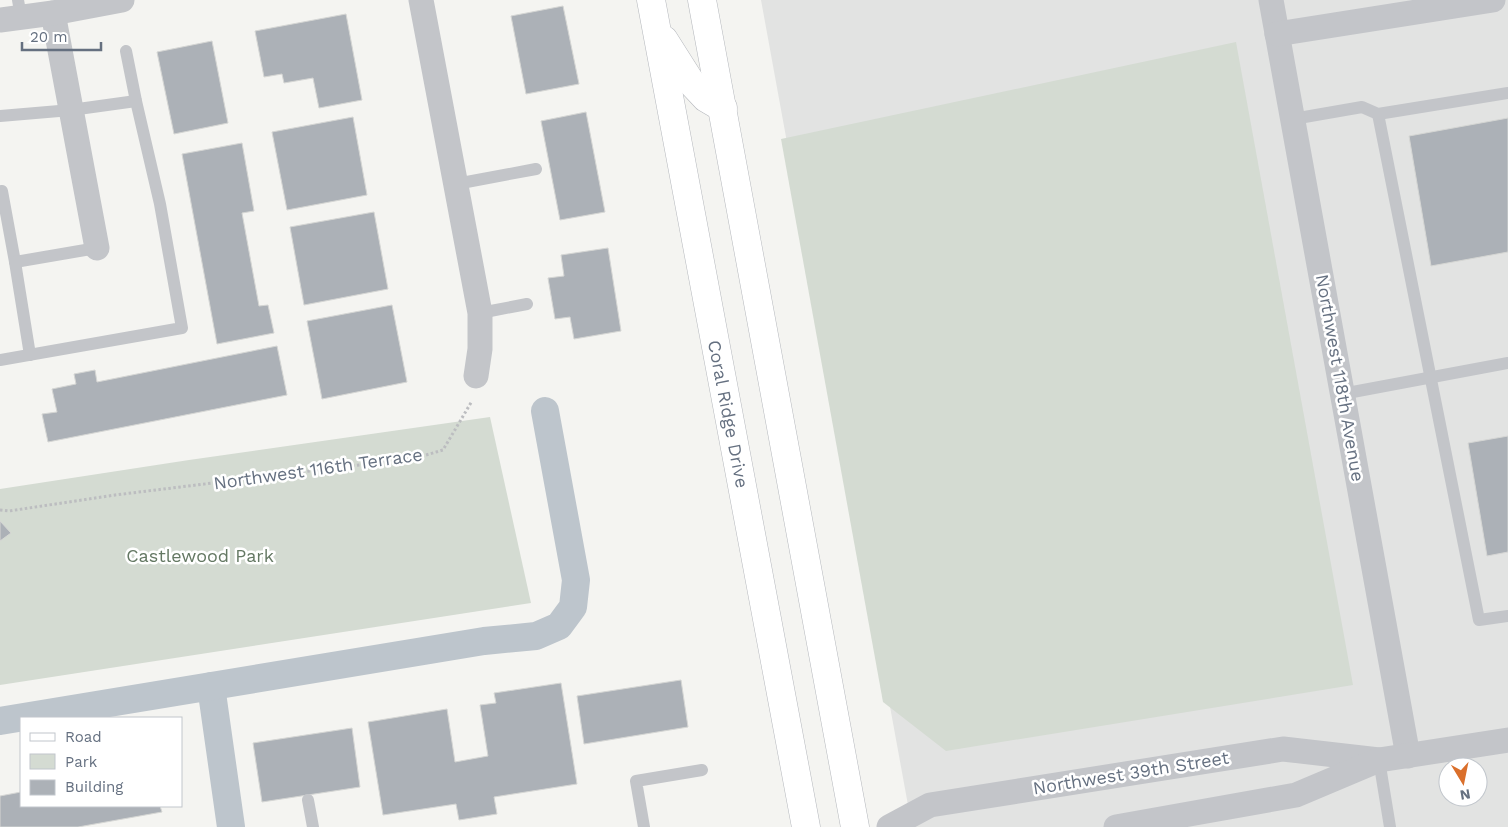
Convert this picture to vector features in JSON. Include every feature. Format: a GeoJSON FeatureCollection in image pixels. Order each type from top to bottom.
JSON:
{"type":"FeatureCollection","features":[{"type":"Feature","properties":{"kind":"main road","name":"Coral Ridge Drive"},"geometry":{"type":"LineString","coordinates":[[651,0],[806,827]]}},
{"type":"Feature","properties":{"kind":"main road"},"geometry":{"type":"LineString","coordinates":[[702,0],[855,827]]}},
{"type":"Feature","properties":{"kind":"main road"},"geometry":{"type":"LineString","coordinates":[[656,28],[690,81],[706,98],[723,108]]}},
{"type":"Feature","properties":{"kind":"street"},"geometry":{"type":"LineString","coordinates":[[13,12],[53,13],[122,0]]}},
{"type":"Feature","properties":{"kind":"street"},"geometry":{"type":"LineString","coordinates":[[421,0],[480,313],[480,350],[476,376]]}},
{"type":"Feature","properties":{"kind":"street","name":"Northwest 118th Avenue"},"geometry":{"type":"LineString","coordinates":[[1271,0],[1408,756]]}},
{"type":"Feature","properties":{"kind":"street"},"geometry":{"type":"LineString","coordinates":[[1277,34],[1493,0]]}},
{"type":"Feature","properties":{"kind":"street"},"geometry":{"type":"LineString","coordinates":[[53,13],[97,248]]}},
{"type":"Feature","properties":{"kind":"street","name":"Northwest 39th Street"},"geometry":{"type":"LineString","coordinates":[[889,827],[930,805],[1283,748],[1379,760],[1508,740]]}},
{"type":"Feature","properties":{"kind":"street","name":"Northwest 39th Street"},"geometry":{"type":"LineString","coordinates":[[1116,827],[1296,795],[1379,760]]}},
{"type":"Feature","properties":{"kind":"lane"},"geometry":{"type":"LineString","coordinates":[[0,360],[182,328],[160,204],[126,51]]}},
{"type":"Feature","properties":{"kind":"lane"},"geometry":{"type":"LineString","coordinates":[[1293,119],[1362,107],[1378,114],[1508,93]]}},
{"type":"Feature","properties":{"kind":"lane"},"geometry":{"type":"LineString","coordinates":[[0,116],[71,110],[136,101]]}},
{"type":"Feature","properties":{"kind":"lane"},"geometry":{"type":"LineString","coordinates":[[1378,114],[1479,620],[1508,616]]}},
{"type":"Feature","properties":{"kind":"lane"},"geometry":{"type":"LineString","coordinates":[[456,184],[536,169]]}},
{"type":"Feature","properties":{"kind":"lane"},"geometry":{"type":"LineString","coordinates":[[2,191],[30,355]]}},
{"type":"Feature","properties":{"kind":"lane"},"geometry":{"type":"LineString","coordinates":[[15,262],[97,248]]}},
{"type":"Feature","properties":{"kind":"lane"},"geometry":{"type":"LineString","coordinates":[[480,313],[527,304]]}},
{"type":"Feature","properties":{"kind":"lane"},"geometry":{"type":"LineString","coordinates":[[1342,394],[1508,363]]}},
{"type":"Feature","properties":{"kind":"lane"},"geometry":{"type":"LineString","coordinates":[[1379,760],[1390,827]]}},
{"type":"Feature","properties":{"kind":"lane"},"geometry":{"type":"LineString","coordinates":[[644,827],[636,781],[702,770]]}},
{"type":"Feature","properties":{"kind":"lane"},"geometry":{"type":"LineString","coordinates":[[308,800],[313,827]]}},
{"type":"Feature","properties":{"kind":"path","name":"Northwest 116th Terrace"},"geometry":{"type":"LineString","coordinates":[[0,510],[8,511],[115,495],[416,458],[443,450],[472,403],[476,376]]}},
{"type":"Feature","properties":{"kind":"shaded area"},"geometry":{"type":"Polygon","coordinates":[[[761,0],[1508,0],[1508,827],[912,827],[761,0]]]}},
{"type":"Feature","properties":{"kind":"green space"},"geometry":{"type":"Polygon","coordinates":[[[1236,42],[1353,685],[946,751],[883,702],[781,139],[1236,42]]]}},
{"type":"Feature","properties":{"kind":"green space","name":"Castlewood Park"},"geometry":{"type":"Polygon","coordinates":[[[490,417],[531,603],[0,685],[0,489],[490,417]]]}},
{"type":"Feature","properties":{"kind":"building"},"geometry":{"type":"Polygon","coordinates":[[[563,6],[579,84],[526,94],[511,16],[563,6]]]}},
{"type":"Feature","properties":{"kind":"building"},"geometry":{"type":"Polygon","coordinates":[[[346,14],[362,100],[319,108],[313,78],[284,83],[282,74],[264,77],[255,31],[346,14]]]}},
{"type":"Feature","properties":{"kind":"building"},"geometry":{"type":"Polygon","coordinates":[[[212,41],[228,123],[174,134],[157,52],[212,41]]]}},
{"type":"Feature","properties":{"kind":"building"},"geometry":{"type":"Polygon","coordinates":[[[586,112],[605,212],[560,220],[541,121],[586,112]]]}},
{"type":"Feature","properties":{"kind":"building"},"geometry":{"type":"Polygon","coordinates":[[[353,117],[367,195],[287,210],[272,132],[353,117]]]}},
{"type":"Feature","properties":{"kind":"building"},"geometry":{"type":"Polygon","coordinates":[[[1508,118],[1508,252],[1431,266],[1409,136],[1508,118]]]}},
{"type":"Feature","properties":{"kind":"building"},"geometry":{"type":"Polygon","coordinates":[[[242,143],[254,211],[242,213],[259,306],[268,305],[274,333],[217,344],[182,154],[242,143]]]}},
{"type":"Feature","properties":{"kind":"building"},"geometry":{"type":"Polygon","coordinates":[[[374,212],[388,289],[304,305],[290,227],[374,212]]]}},
{"type":"Feature","properties":{"kind":"building"},"geometry":{"type":"Polygon","coordinates":[[[608,248],[621,331],[574,339],[570,317],[555,319],[548,278],[564,276],[561,255],[608,248]]]}},
{"type":"Feature","properties":{"kind":"building"},"geometry":{"type":"Polygon","coordinates":[[[392,305],[407,382],[322,399],[307,321],[392,305]]]}},
{"type":"Feature","properties":{"kind":"building"},"geometry":{"type":"Polygon","coordinates":[[[277,346],[287,395],[48,442],[42,414],[57,412],[52,389],[76,384],[74,374],[95,370],[97,382],[277,346]]]}},
{"type":"Feature","properties":{"kind":"building"},"geometry":{"type":"Polygon","coordinates":[[[1508,436],[1508,552],[1487,556],[1468,443],[1508,436]]]}},
{"type":"Feature","properties":{"kind":"building"},"geometry":{"type":"Polygon","coordinates":[[[0,521],[11,533],[0,541],[0,521]]]}},
{"type":"Feature","properties":{"kind":"building"},"geometry":{"type":"Polygon","coordinates":[[[681,680],[688,727],[584,744],[577,696],[681,680]]]}},
{"type":"Feature","properties":{"kind":"building"},"geometry":{"type":"Polygon","coordinates":[[[561,683],[577,784],[494,797],[497,814],[459,820],[456,804],[383,815],[368,722],[447,709],[455,762],[488,756],[480,705],[496,703],[494,693],[561,683]]]}},
{"type":"Feature","properties":{"kind":"building"},"geometry":{"type":"Polygon","coordinates":[[[352,728],[360,787],[262,802],[253,743],[352,728]]]}},
{"type":"Feature","properties":{"kind":"building"},"geometry":{"type":"Polygon","coordinates":[[[20,792],[20,807],[160,807],[162,812],[78,827],[0,827],[0,796],[20,792]]]}},
{"type":"Feature","properties":{"kind":"waterway"},"geometry":{"type":"LineString","coordinates":[[24,717],[484,641],[536,636],[559,626],[573,607],[576,580],[545,411]]}},
{"type":"Feature","properties":{"kind":"waterway"},"geometry":{"type":"LineString","coordinates":[[211,686],[231,827]]}},
{"type":"Feature","properties":{"kind":"waterway"},"geometry":{"type":"LineString","coordinates":[[0,721],[20,718]]}}]}
